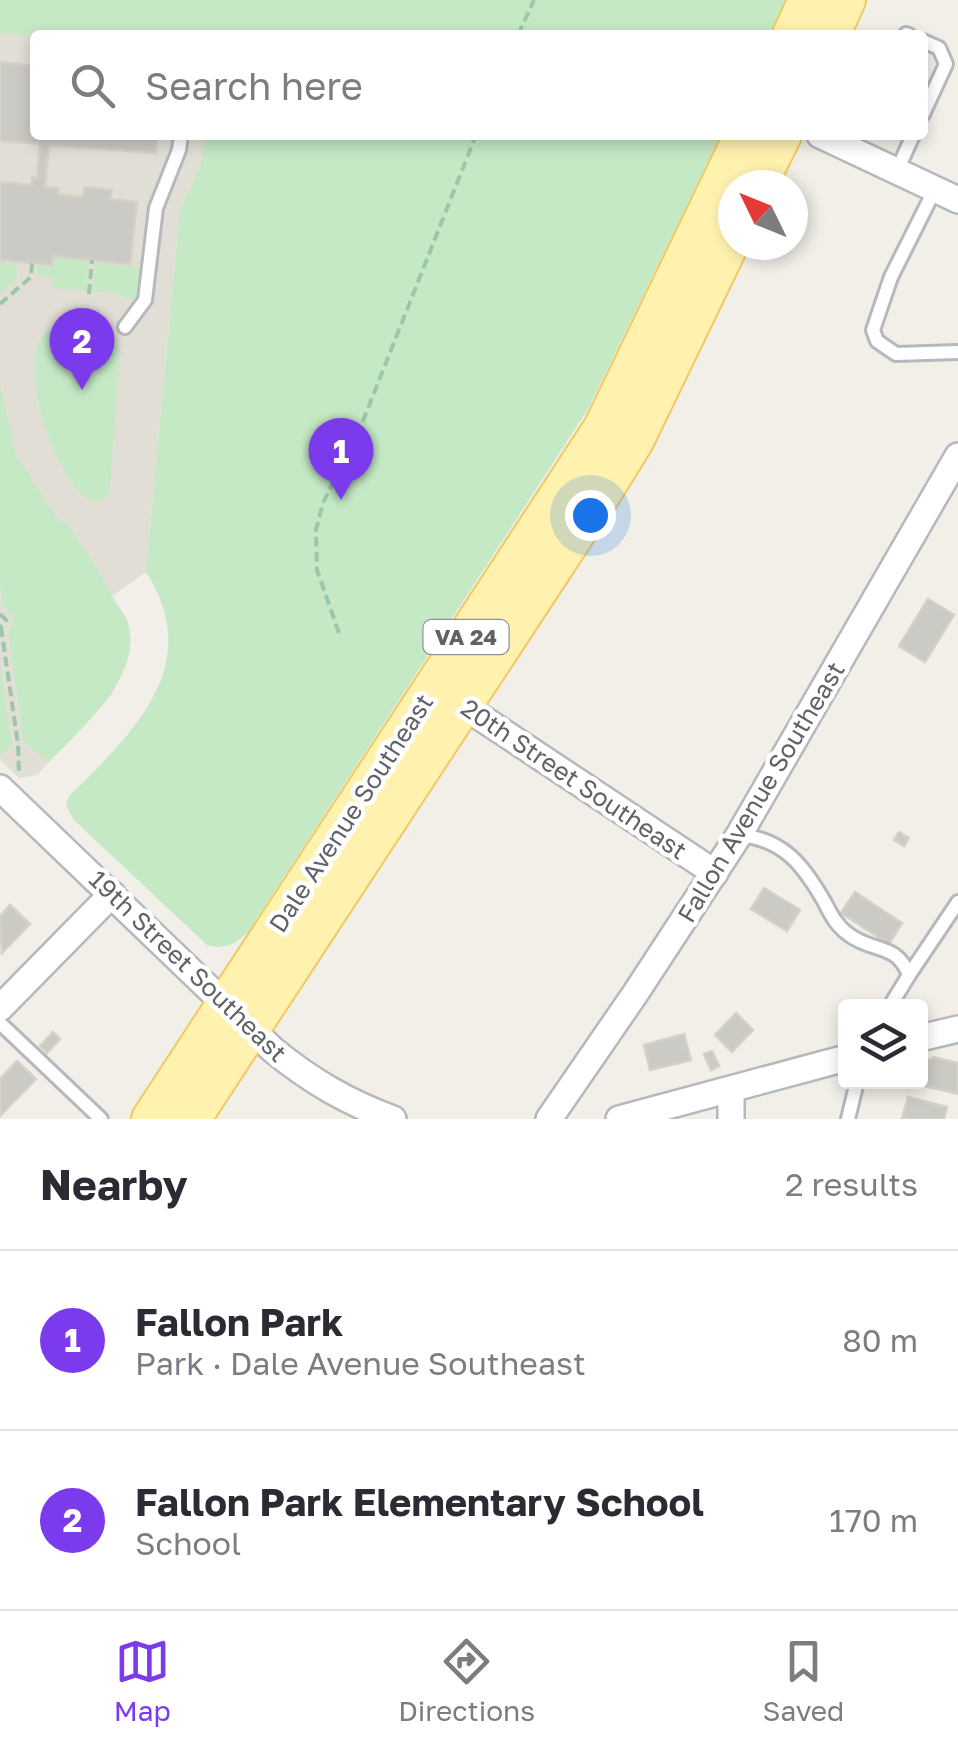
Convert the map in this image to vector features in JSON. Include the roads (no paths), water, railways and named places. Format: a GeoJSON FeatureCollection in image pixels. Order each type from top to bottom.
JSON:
{"type":"FeatureCollection","features":[{"type":"Feature","properties":{"kind":"main road"},"geometry":{"type":"LineString","coordinates":[[794,30],[808,0]]}},
{"type":"Feature","properties":{"kind":"main road"},"geometry":{"type":"LineString","coordinates":[[832,30],[846,0]]}},
{"type":"Feature","properties":{"kind":"main road","name":"Dale Avenue Southeast"},"geometry":{"type":"LineString","coordinates":[[448,696],[603,428],[742,140]]}},
{"type":"Feature","properties":{"kind":"main road"},"geometry":{"type":"LineString","coordinates":[[765,170],[780,140]]}},
{"type":"Feature","properties":{"kind":"main road","name":"Dale Avenue Southeast"},"geometry":{"type":"LineString","coordinates":[[152,1119],[238,1016],[448,696],[634,441],[721,260]]}},
{"type":"Feature","properties":{"kind":"main road","name":"Dale Avenue Southeast"},"geometry":{"type":"LineString","coordinates":[[191,1119],[238,1016]]}},
{"type":"Feature","properties":{"kind":"street"},"geometry":{"type":"LineString","coordinates":[[831,140],[947,195]]}},
{"type":"Feature","properties":{"kind":"street","name":"Fallon Avenue Southeast"},"geometry":{"type":"LineString","coordinates":[[549,1119],[738,835],[958,456]]}},
{"type":"Feature","properties":{"kind":"street","name":"20th Street Southeast"},"geometry":{"type":"LineString","coordinates":[[448,696],[714,873]]}},
{"type":"Feature","properties":{"kind":"street","name":"19th Street Southeast"},"geometry":{"type":"LineString","coordinates":[[9,783],[112,894],[310,1080],[350,1104],[393,1119]]}},
{"type":"Feature","properties":{"kind":"street"},"geometry":{"type":"LineString","coordinates":[[0,1008],[112,894]]}},
{"type":"Feature","properties":{"kind":"street"},"geometry":{"type":"LineString","coordinates":[[928,1036],[958,1028]]}},
{"type":"Feature","properties":{"kind":"street"},"geometry":{"type":"LineString","coordinates":[[620,1119],[838,1060]]}},
{"type":"Feature","properties":{"kind":"street"},"geometry":{"type":"LineString","coordinates":[[731,1090],[731,1119]]}},
{"type":"Feature","properties":{"kind":"lane"},"geometry":{"type":"LineString","coordinates":[[928,43],[939,48],[946,64],[928,103]]}},
{"type":"Feature","properties":{"kind":"lane"},"geometry":{"type":"LineString","coordinates":[[124,327],[145,300],[156,208],[180,140]]}},
{"type":"Feature","properties":{"kind":"lane"},"geometry":{"type":"LineString","coordinates":[[897,171],[912,140]]}},
{"type":"Feature","properties":{"kind":"lane"},"geometry":{"type":"LineString","coordinates":[[947,195],[891,277],[873,330],[885,349],[896,354],[958,352]]}},
{"type":"Feature","properties":{"kind":"lane"},"geometry":{"type":"LineString","coordinates":[[738,835],[774,843],[792,855],[807,871],[835,922],[860,942],[893,952],[910,975]]}},
{"type":"Feature","properties":{"kind":"lane"},"geometry":{"type":"LineString","coordinates":[[895,999],[958,902]]}},
{"type":"Feature","properties":{"kind":"lane"},"geometry":{"type":"LineString","coordinates":[[0,1023],[101,1119]]}},
{"type":"Feature","properties":{"kind":"lane"},"geometry":{"type":"LineString","coordinates":[[848,1119],[855,1089]]}},
{"type":"Feature","properties":{"kind":"place","name":"Fallon Park Elementary School"},"geometry":{"type":"Point","coordinates":[82,390]}},
{"type":"Feature","properties":{"kind":"place","name":"Fallon Park"},"geometry":{"type":"Point","coordinates":[341,500]}}]}
